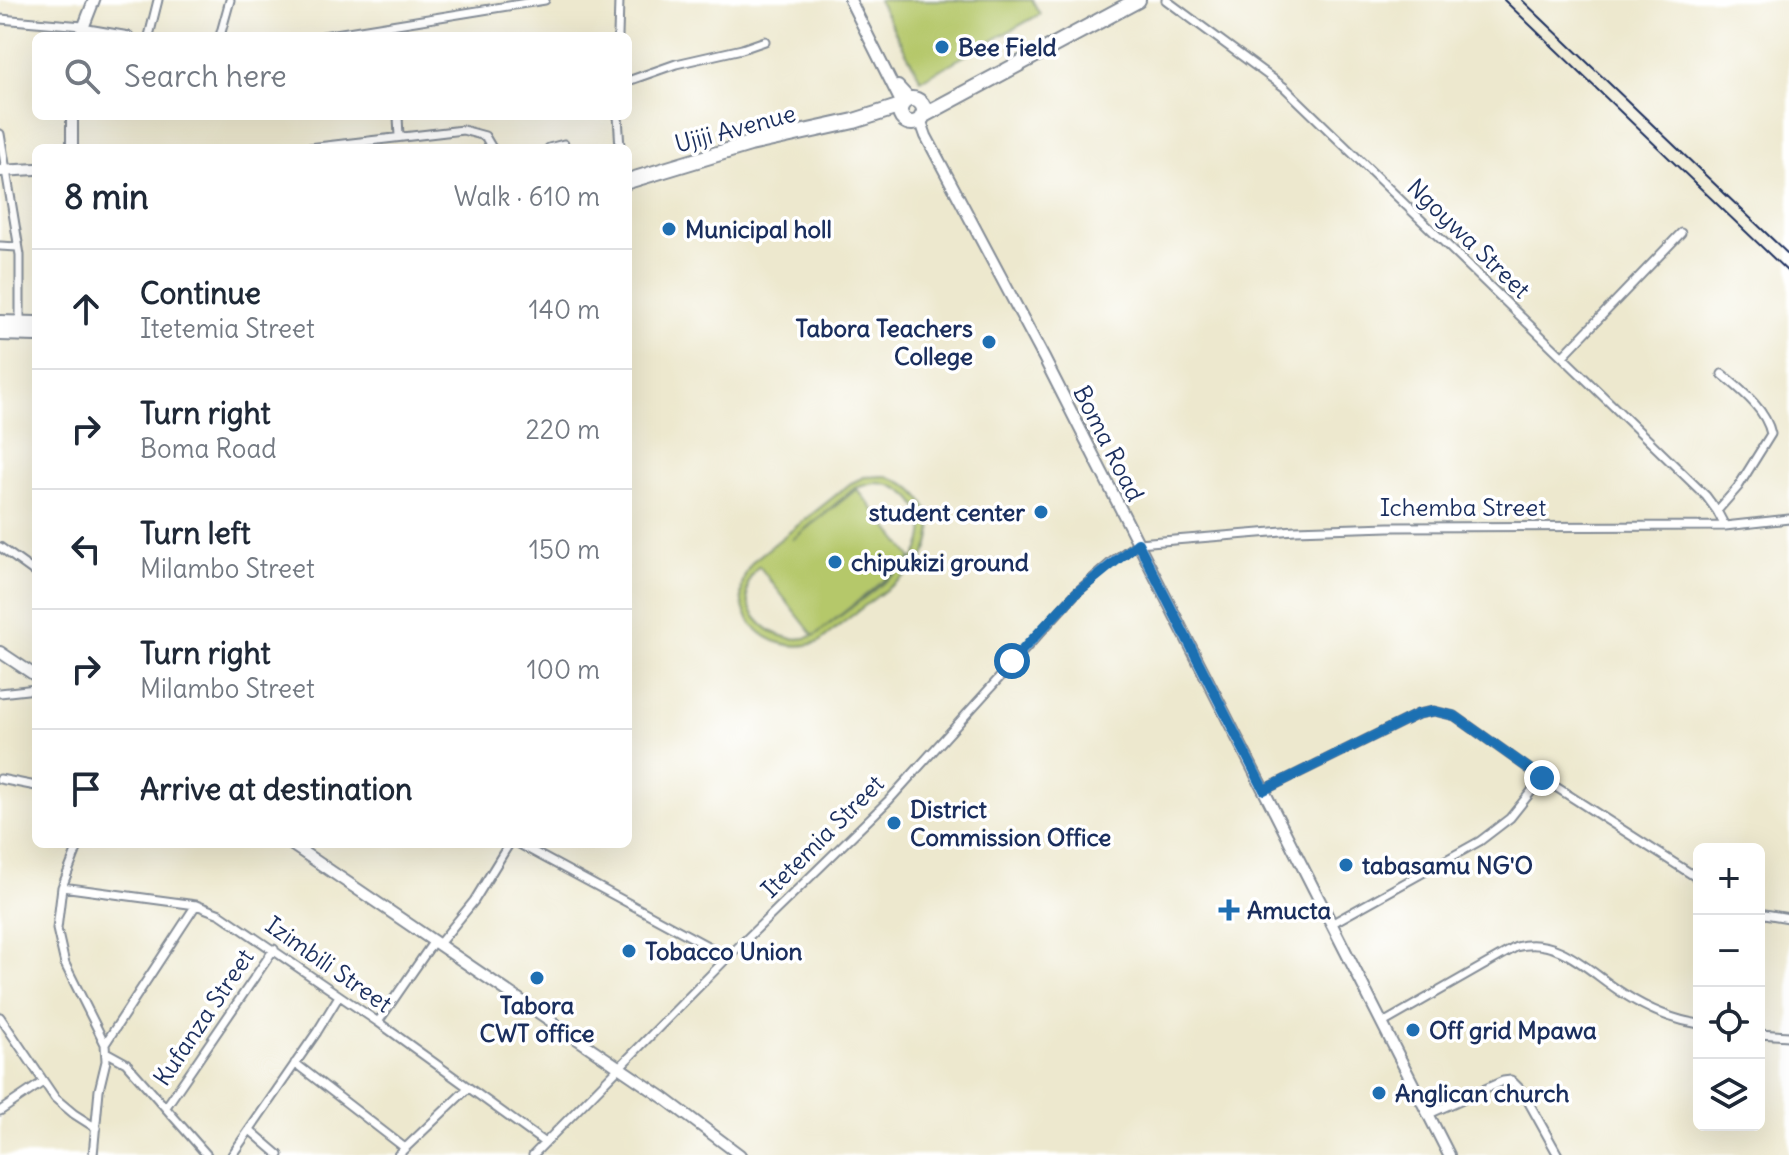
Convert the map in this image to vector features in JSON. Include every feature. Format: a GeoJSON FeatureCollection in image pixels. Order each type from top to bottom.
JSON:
{"type":"FeatureCollection","features":[{"type":"Feature","properties":{"kind":"highway"},"geometry":{"type":"LineString","coordinates":[[911,111],[949,101],[1138,0]]}},
{"type":"Feature","properties":{"kind":"highway","name":"Ujiji Avenue"},"geometry":{"type":"LineString","coordinates":[[632,179],[750,144],[911,111]]}},
{"type":"Feature","properties":{"kind":"highway"},"geometry":{"type":"LineString","coordinates":[[0,323],[32,333]]}},
{"type":"Feature","properties":{"kind":"highway"},"geometry":{"type":"LineString","coordinates":[[0,333],[32,325]]}},
{"type":"Feature","properties":{"kind":"main road"},"geometry":{"type":"LineString","coordinates":[[82,30],[94,0]]}},
{"type":"Feature","properties":{"kind":"main road","name":"Boma Road"},"geometry":{"type":"LineString","coordinates":[[850,0],[1044,358],[1449,1155]]}},
{"type":"Feature","properties":{"kind":"main road"},"geometry":{"type":"LineString","coordinates":[[72,120],[72,144]]}},
{"type":"Feature","properties":{"kind":"main road"},"geometry":{"type":"LineString","coordinates":[[3,171],[32,169]]}},
{"type":"Feature","properties":{"kind":"main road"},"geometry":{"type":"LineString","coordinates":[[0,652],[32,673]]}},
{"type":"Feature","properties":{"kind":"main road"},"geometry":{"type":"LineString","coordinates":[[297,848],[740,1155]]}},
{"type":"Feature","properties":{"kind":"street"},"geometry":{"type":"LineString","coordinates":[[150,32],[158,0]]}},
{"type":"Feature","properties":{"kind":"street"},"geometry":{"type":"LineString","coordinates":[[221,32],[230,0]]}},
{"type":"Feature","properties":{"kind":"street"},"geometry":{"type":"LineString","coordinates":[[350,32],[494,4],[545,0]]}},
{"type":"Feature","properties":{"kind":"street"},"geometry":{"type":"LineString","coordinates":[[618,32],[619,0]]}},
{"type":"Feature","properties":{"kind":"street","name":"Ngoywa Street"},"geometry":{"type":"LineString","coordinates":[[1166,0],[1284,87],[1696,486],[1725,526]]}},
{"type":"Feature","properties":{"kind":"street"},"geometry":{"type":"LineString","coordinates":[[0,19],[82,30]]}},
{"type":"Feature","properties":{"kind":"street"},"geometry":{"type":"LineString","coordinates":[[390,26],[391,32]]}},
{"type":"Feature","properties":{"kind":"street"},"geometry":{"type":"LineString","coordinates":[[632,80],[676,64],[765,41]]}},
{"type":"Feature","properties":{"kind":"street"},"geometry":{"type":"LineString","coordinates":[[398,120],[399,137]]}},
{"type":"Feature","properties":{"kind":"street"},"geometry":{"type":"LineString","coordinates":[[618,120],[620,144]]}},
{"type":"Feature","properties":{"kind":"street"},"geometry":{"type":"LineString","coordinates":[[342,144],[463,130],[485,136],[490,144]]}},
{"type":"Feature","properties":{"kind":"street"},"geometry":{"type":"LineString","coordinates":[[0,134],[3,171],[20,255],[20,329]]}},
{"type":"Feature","properties":{"kind":"street"},"geometry":{"type":"LineString","coordinates":[[1563,356],[1681,233]]}},
{"type":"Feature","properties":{"kind":"street"},"geometry":{"type":"LineString","coordinates":[[0,246],[17,247]]}},
{"type":"Feature","properties":{"kind":"street"},"geometry":{"type":"LineString","coordinates":[[1717,511],[1738,487],[1771,434],[1750,398],[1722,374]]}},
{"type":"Feature","properties":{"kind":"street","name":"Ichemba Street"},"geometry":{"type":"LineString","coordinates":[[1138,543],[1373,527],[1725,526],[1789,519]]}},
{"type":"Feature","properties":{"kind":"street","name":"Itetemia Street"},"geometry":{"type":"LineString","coordinates":[[533,1155],[728,957],[889,800],[1076,593],[1138,543]]}},
{"type":"Feature","properties":{"kind":"street"},"geometry":{"type":"LineString","coordinates":[[0,547],[32,570]]}},
{"type":"Feature","properties":{"kind":"street"},"geometry":{"type":"LineString","coordinates":[[0,693],[32,689]]}},
{"type":"Feature","properties":{"kind":"street"},"geometry":{"type":"LineString","coordinates":[[1264,790],[1418,714],[1434,711],[1455,716],[1542,778],[1693,875]]}},
{"type":"Feature","properties":{"kind":"street"},"geometry":{"type":"LineString","coordinates":[[1331,924],[1480,841],[1510,818],[1542,778]]}},
{"type":"Feature","properties":{"kind":"street"},"geometry":{"type":"LineString","coordinates":[[0,779],[32,785]]}},
{"type":"Feature","properties":{"kind":"street"},"geometry":{"type":"LineString","coordinates":[[77,848],[62,887],[57,929],[65,964],[106,1048],[126,1063],[207,1155]]}},
{"type":"Feature","properties":{"kind":"street"},"geometry":{"type":"LineString","coordinates":[[378,1022],[436,942],[474,901],[507,848]]}},
{"type":"Feature","properties":{"kind":"street"},"geometry":{"type":"LineString","coordinates":[[526,848],[728,957]]}},
{"type":"Feature","properties":{"kind":"street","name":"Izimbili Street"},"geometry":{"type":"LineString","coordinates":[[62,887],[196,905],[220,914],[378,1022],[545,1143]]}},
{"type":"Feature","properties":{"kind":"street"},"geometry":{"type":"LineString","coordinates":[[93,1155],[106,1048],[196,905]]}},
{"type":"Feature","properties":{"kind":"street"},"geometry":{"type":"LineString","coordinates":[[1765,914],[1789,918]]}},
{"type":"Feature","properties":{"kind":"street"},"geometry":{"type":"LineString","coordinates":[[1383,1023],[1516,947],[1531,943],[1546,945],[1571,956],[1610,985],[1648,1007],[1693,1022]]}},
{"type":"Feature","properties":{"kind":"street","name":"Kufanza Street"},"geometry":{"type":"LineString","coordinates":[[166,1107],[274,949]]}},
{"type":"Feature","properties":{"kind":"street"},"geometry":{"type":"LineString","coordinates":[[232,1155],[339,996]]}},
{"type":"Feature","properties":{"kind":"street"},"geometry":{"type":"LineString","coordinates":[[0,1010],[1,1018],[43,1082],[64,1107],[96,1128]]}},
{"type":"Feature","properties":{"kind":"street"},"geometry":{"type":"LineString","coordinates":[[1765,1034],[1789,1036]]}},
{"type":"Feature","properties":{"kind":"street"},"geometry":{"type":"LineString","coordinates":[[295,1063],[405,1148]]}},
{"type":"Feature","properties":{"kind":"street"},"geometry":{"type":"LineString","coordinates":[[1429,1114],[1511,1080],[1523,1092],[1558,1155]]}},
{"type":"Feature","properties":{"kind":"street"},"geometry":{"type":"LineString","coordinates":[[0,1111],[43,1082]]}},
{"type":"Feature","properties":{"kind":"street"},"geometry":{"type":"LineString","coordinates":[[398,1155],[468,1088]]}},
{"type":"Feature","properties":{"kind":"street"},"geometry":{"type":"LineString","coordinates":[[250,1130],[279,1155]]}},
{"type":"Feature","properties":{"kind":"green space","name":"Bee Field"},"geometry":{"type":"Polygon","coordinates":[[[878,0],[1032,0],[1040,14],[921,80],[878,0]]]}},
{"type":"Feature","properties":{"kind":"green space","name":"chipukizi ground"},"geometry":{"type":"Polygon","coordinates":[[[864,477],[892,478],[920,497],[927,509],[931,527],[924,556],[917,566],[819,642],[800,646],[782,644],[766,637],[753,626],[741,596],[744,579],[753,561],[851,483],[864,477]],[[875,483],[855,488],[792,540],[857,489],[912,558],[814,636],[912,561],[920,548],[923,522],[912,499],[890,485],[875,483]],[[759,566],[750,579],[747,593],[757,619],[782,636],[797,639],[813,636],[813,635],[759,566]]]}},
{"type":"Feature","properties":{"kind":"railway"},"geometry":{"type":"LineString","coordinates":[[1504,0],[1789,273]]}},
{"type":"Feature","properties":{"kind":"railway"},"geometry":{"type":"LineString","coordinates":[[1522,0],[1789,255]]}},
{"type":"Feature","properties":{"kind":"place","name":"Bee Field"},"geometry":{"type":"Point","coordinates":[942,47]}},
{"type":"Feature","properties":{"kind":"place","name":"Municipal holl"},"geometry":{"type":"Point","coordinates":[669,229]}},
{"type":"Feature","properties":{"kind":"place","name":"Tabora Teachers College"},"geometry":{"type":"Point","coordinates":[989,342]}},
{"type":"Feature","properties":{"kind":"place","name":"student center"},"geometry":{"type":"Point","coordinates":[1041,512]}},
{"type":"Feature","properties":{"kind":"place","name":"chipukizi ground"},"geometry":{"type":"Point","coordinates":[835,562]}},
{"type":"Feature","properties":{"kind":"place","name":"District Commission Office"},"geometry":{"type":"Point","coordinates":[894,823]}},
{"type":"Feature","properties":{"kind":"place","name":"tabasamu NG'O"},"geometry":{"type":"Point","coordinates":[1346,865]}},
{"type":"Feature","properties":{"kind":"place","name":"Amucta"},"geometry":{"type":"Point","coordinates":[1229,910]}},
{"type":"Feature","properties":{"kind":"place","name":"Tobacco Union"},"geometry":{"type":"Point","coordinates":[629,951]}},
{"type":"Feature","properties":{"kind":"place","name":"Tabora CWT office"},"geometry":{"type":"Point","coordinates":[537,978]}},
{"type":"Feature","properties":{"kind":"place","name":"Off grid Mpawa"},"geometry":{"type":"Point","coordinates":[1413,1030]}},
{"type":"Feature","properties":{"kind":"place","name":"Anglican church"},"geometry":{"type":"Point","coordinates":[1379,1093]}},
{"type":"Feature","properties":{"kind":"route"},"geometry":{"type":"LineString","coordinates":[[1012,661],[1076,593],[1138,543],[1264,790],[1418,714],[1434,711],[1455,716],[1542,778]]}}]}
